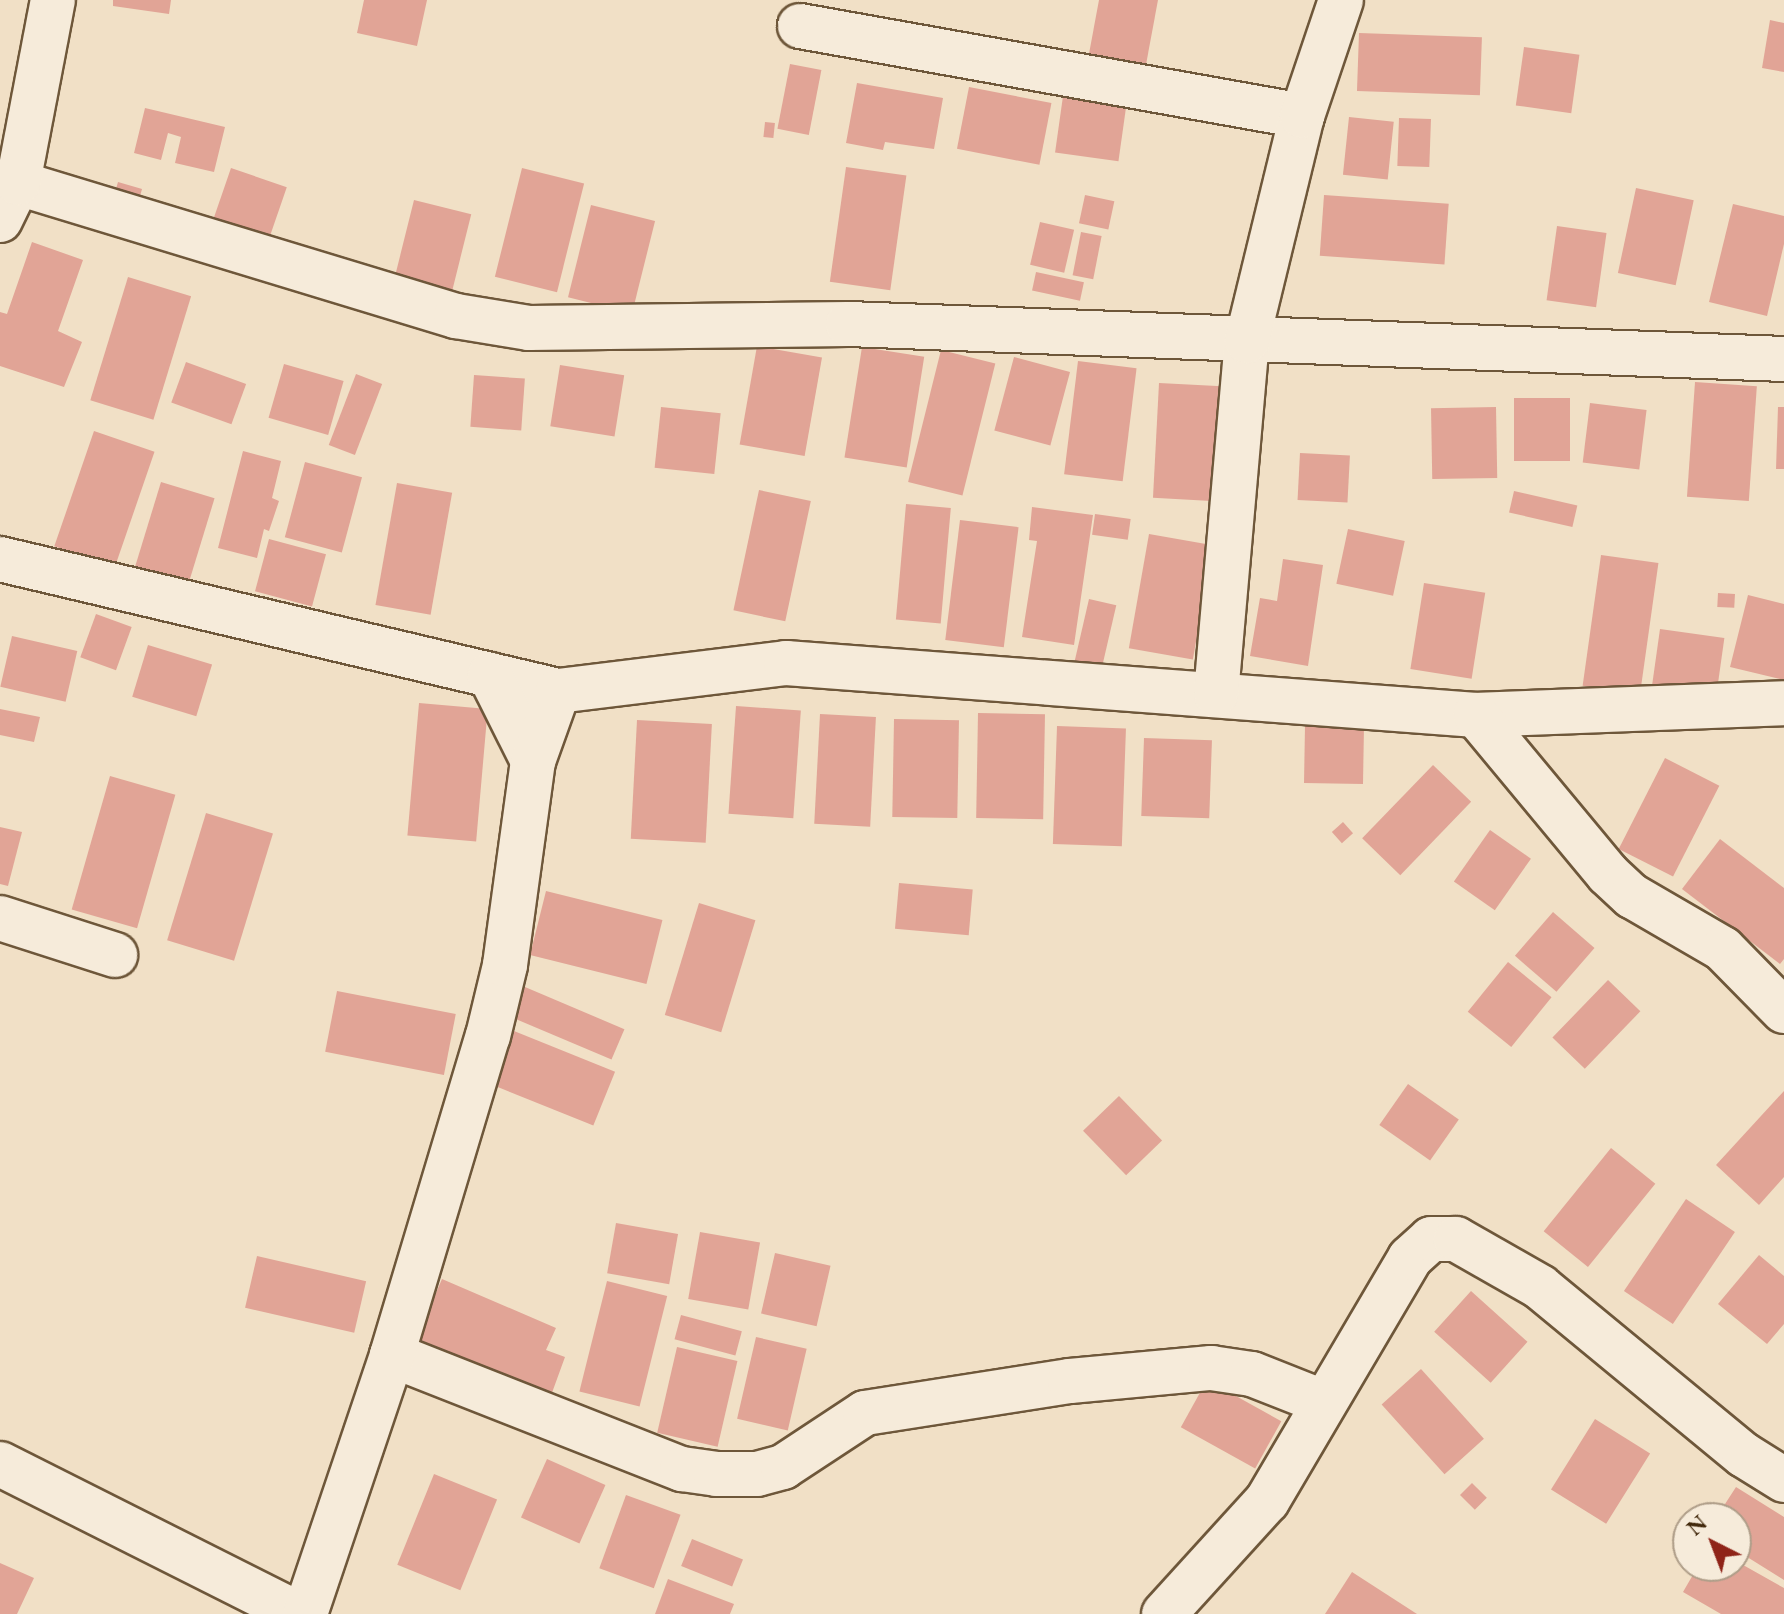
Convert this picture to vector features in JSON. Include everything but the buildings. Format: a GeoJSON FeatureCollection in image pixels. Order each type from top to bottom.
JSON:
{"type":"FeatureCollection","features":[{"type":"Feature","properties":{"kind":"street"},"geometry":{"type":"LineString","coordinates":[[53,0],[9,201],[456,316],[529,328],[848,324],[1784,359]]}},
{"type":"Feature","properties":{"kind":"street"},"geometry":{"type":"LineString","coordinates":[[1216,694],[1247,341],[1302,116],[1341,0]]}},
{"type":"Feature","properties":{"kind":"street"},"geometry":{"type":"LineString","coordinates":[[800,26],[1302,116]]}},
{"type":"Feature","properties":{"kind":"street"},"geometry":{"type":"LineString","coordinates":[[0,559],[558,691],[786,663],[1476,715],[1784,703]]}},
{"type":"Feature","properties":{"kind":"street"},"geometry":{"type":"LineString","coordinates":[[490,675],[533,761]]}},
{"type":"Feature","properties":{"kind":"street"},"geometry":{"type":"LineString","coordinates":[[305,1614],[392,1355],[505,965],[533,761],[558,691]]}},
{"type":"Feature","properties":{"kind":"street"},"geometry":{"type":"LineString","coordinates":[[1476,715],[1608,874],[1632,896],[1723,949],[1784,1011]]}},
{"type":"Feature","properties":{"kind":"street"},"geometry":{"type":"LineString","coordinates":[[0,918],[115,955]]}},
{"type":"Feature","properties":{"kind":"street"},"geometry":{"type":"LineString","coordinates":[[1164,1614],[1267,1501],[1295,1460],[1323,1402],[1410,1258],[1431,1239],[1456,1239],[1540,1287],[1744,1455],[1784,1480]]}},
{"type":"Feature","properties":{"kind":"street"},"geometry":{"type":"LineString","coordinates":[[392,1355],[682,1469],[716,1474],[757,1474],[783,1467],[865,1413],[1070,1381],[1211,1368],[1252,1374],[1323,1402]]}},
{"type":"Feature","properties":{"kind":"street"},"geometry":{"type":"LineString","coordinates":[[0,1464],[298,1614]]}}]}
